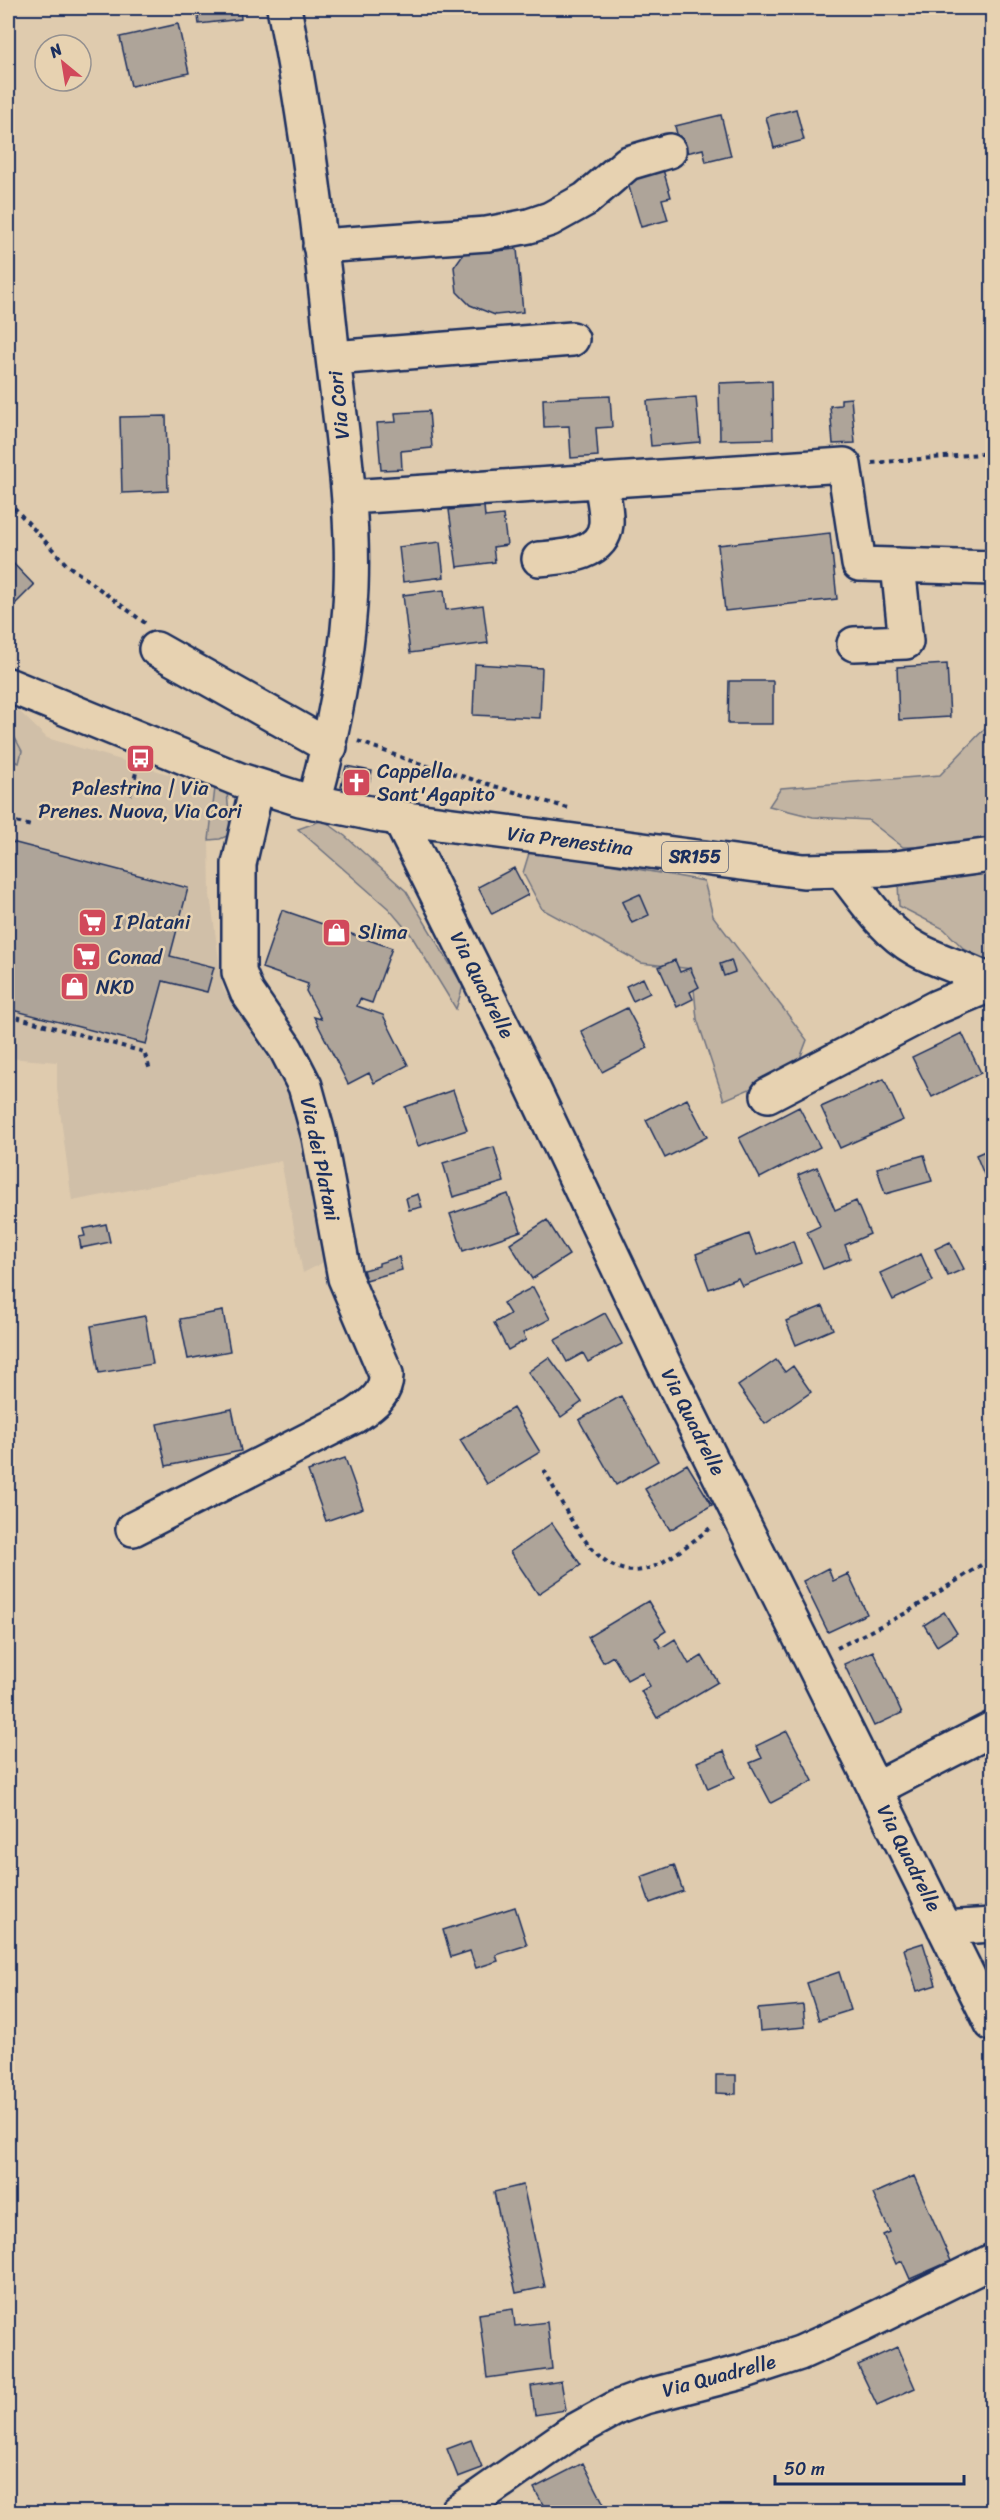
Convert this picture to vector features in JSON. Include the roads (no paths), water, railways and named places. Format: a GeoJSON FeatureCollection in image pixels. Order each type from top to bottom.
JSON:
{"type":"FeatureCollection","features":[{"type":"Feature","properties":{"kind":"street","name":"Via Cori"},"geometry":{"type":"LineString","coordinates":[[284,8],[301,95],[320,246],[349,497],[352,554],[351,591],[331,739],[314,802]]}},
{"type":"Feature","properties":{"kind":"street"},"geometry":{"type":"LineString","coordinates":[[320,246],[487,234],[529,226],[550,219],[586,199],[628,163],[669,152]]}},
{"type":"Feature","properties":{"kind":"street"},"geometry":{"type":"LineString","coordinates":[[333,358],[572,339]]}},
{"type":"Feature","properties":{"kind":"street"},"geometry":{"type":"LineString","coordinates":[[349,497],[844,465],[859,564],[993,568]]}},
{"type":"Feature","properties":{"kind":"street"},"geometry":{"type":"LineString","coordinates":[[539,559],[579,553],[597,543],[606,524],[601,481]]}},
{"type":"Feature","properties":{"kind":"street"},"geometry":{"type":"LineString","coordinates":[[854,644],[906,642],[898,565]]}},
{"type":"Feature","properties":{"kind":"street"},"geometry":{"type":"LineString","coordinates":[[156,648],[331,739]]}},
{"type":"Feature","properties":{"kind":"street","name":"SR155"},"geometry":{"type":"LineString","coordinates":[[8,685],[257,786],[314,802],[399,818]]}},
{"type":"Feature","properties":{"kind":"street","name":"Via dei Platani"},"geometry":{"type":"LineString","coordinates":[[133,1529],[345,1423],[374,1402],[384,1390],[386,1374],[356,1306],[341,1264],[319,1137],[305,1086],[292,1060],[247,992],[239,972],[239,864],[257,786]]}},
{"type":"Feature","properties":{"kind":"street","name":"Via Prenestina"},"geometry":{"type":"LineString","coordinates":[[399,818],[780,869],[842,871],[895,868],[993,855]]}},
{"type":"Feature","properties":{"kind":"street","name":"Via Quadrelle"},"geometry":{"type":"LineString","coordinates":[[399,818],[523,1067],[647,1330],[993,2024]]}},
{"type":"Feature","properties":{"kind":"street"},"geometry":{"type":"LineString","coordinates":[[842,871],[882,921],[905,942],[926,954],[969,970],[993,984]]}},
{"type":"Feature","properties":{"kind":"street"},"geometry":{"type":"LineString","coordinates":[[768,1095],[937,1007],[993,984]]}},
{"type":"Feature","properties":{"kind":"street"},"geometry":{"type":"LineString","coordinates":[[874,1789],[993,1729]]}},
{"type":"Feature","properties":{"kind":"street"},"geometry":{"type":"LineString","coordinates":[[944,1928],[993,1925]]}},
{"type":"Feature","properties":{"kind":"street","name":"Via Quadrelle"},"geometry":{"type":"LineString","coordinates":[[457,2512],[569,2434],[618,2407],[645,2397],[742,2372],[800,2353],[993,2260]]}},
{"type":"Feature","properties":{"kind":"place","name":"Palestrina | Via Prenes. Nuova, Via Cori"},"geometry":{"type":"Point","coordinates":[140,758]}},
{"type":"Feature","properties":{"kind":"place","name":"Cappella Sant'Agapito"},"geometry":{"type":"Point","coordinates":[356,782]}},
{"type":"Feature","properties":{"kind":"place","name":"I Platani"},"geometry":{"type":"Point","coordinates":[93,922]}},
{"type":"Feature","properties":{"kind":"place","name":"Slima"},"geometry":{"type":"Point","coordinates":[337,932]}},
{"type":"Feature","properties":{"kind":"place","name":"Conad"},"geometry":{"type":"Point","coordinates":[87,957]}},
{"type":"Feature","properties":{"kind":"place","name":"NKD"},"geometry":{"type":"Point","coordinates":[75,987]}}]}
